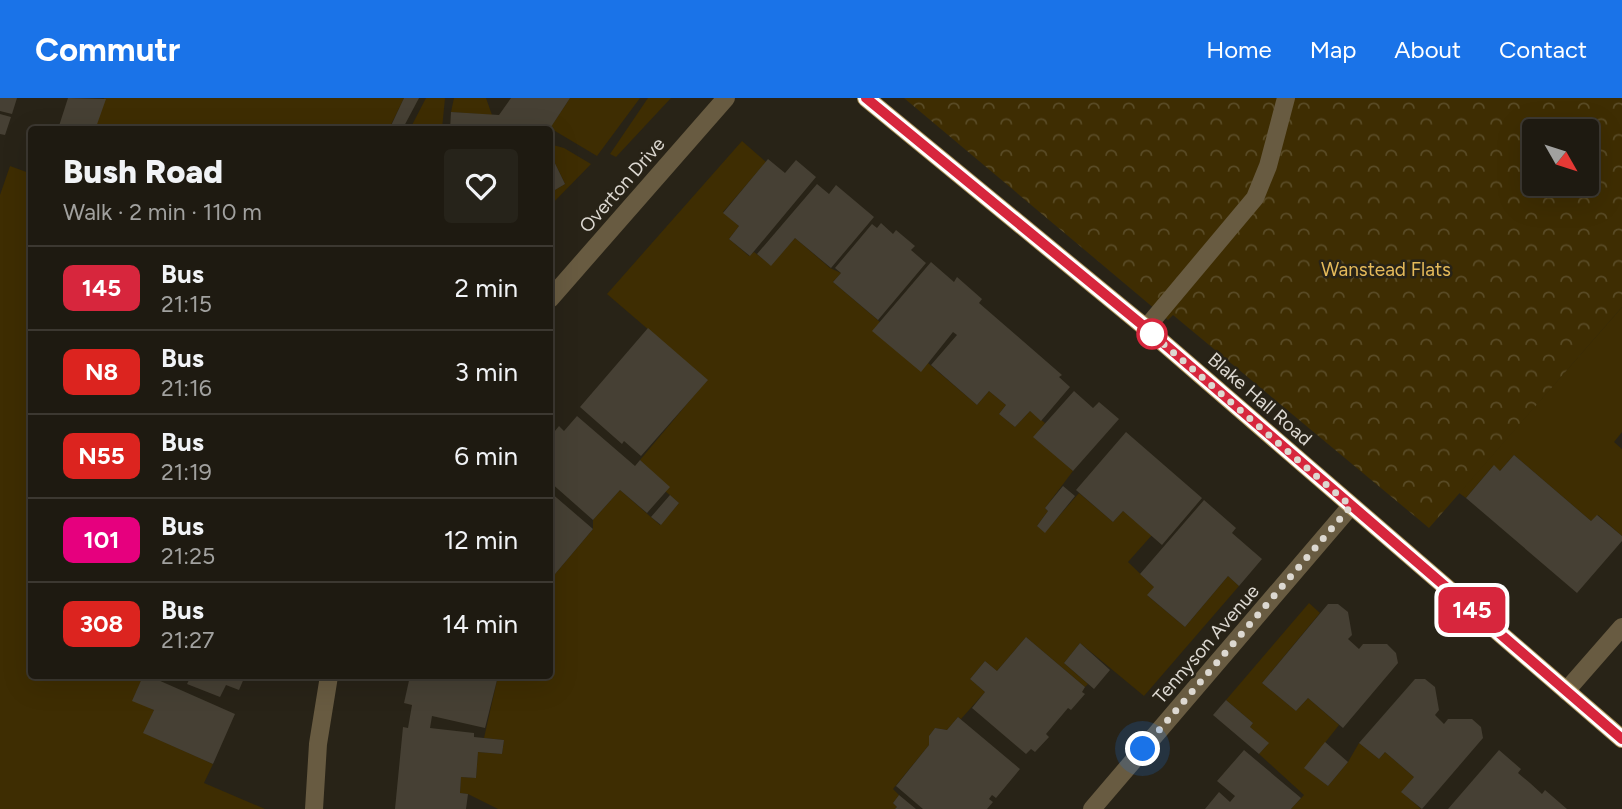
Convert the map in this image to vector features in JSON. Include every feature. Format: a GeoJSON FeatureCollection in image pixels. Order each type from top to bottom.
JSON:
{"type":"FeatureCollection","features":[{"type":"Feature","properties":{"kind":"main road","name":"Blake Hall Road"},"geometry":{"type":"LineString","coordinates":[[866,98],[1146,328],[1622,739]]}},
{"type":"Feature","properties":{"kind":"street","name":"Overton Drive"},"geometry":{"type":"LineString","coordinates":[[553,293],[726,98]]}},
{"type":"Feature","properties":{"kind":"street"},"geometry":{"type":"LineString","coordinates":[[1146,328],[1255,198],[1268,166],[1286,98]]}},
{"type":"Feature","properties":{"kind":"street","name":"Tennyson Avenue"},"geometry":{"type":"LineString","coordinates":[[1092,809],[1351,506]]}},
{"type":"Feature","properties":{"kind":"street"},"geometry":{"type":"LineString","coordinates":[[1566,691],[1622,627]]}},
{"type":"Feature","properties":{"kind":"street"},"geometry":{"type":"LineString","coordinates":[[314,809],[318,744],[329,679]]}},
{"type":"Feature","properties":{"kind":"green space"},"geometry":{"type":"Polygon","coordinates":[[[104,98],[404,98],[390,126],[96,126],[104,98]]]}},
{"type":"Feature","properties":{"kind":"green space"},"geometry":{"type":"Polygon","coordinates":[[[426,98],[445,98],[442,126],[412,126],[426,98]]]}},
{"type":"Feature","properties":{"kind":"green space"},"geometry":{"type":"Polygon","coordinates":[[[454,98],[486,98],[492,115],[451,112],[454,98]]]}},
{"type":"Feature","properties":{"kind":"green space"},"geometry":{"type":"Polygon","coordinates":[[[570,98],[640,98],[597,156],[553,130],[551,126],[570,98]]]}},
{"type":"Feature","properties":{"kind":"green space"},"geometry":{"type":"Polygon","coordinates":[[[648,98],[671,98],[616,157],[610,154],[648,98]]]}},
{"type":"Feature","properties":{"kind":"green space","name":"Wanstead Flats"},"geometry":{"type":"Polygon","coordinates":[[[904,98],[1622,98],[1622,307],[1429,528],[1173,315],[1168,320],[904,98]]]}},
{"type":"Feature","properties":{"kind":"green space"},"geometry":{"type":"Polygon","coordinates":[[[742,141],[766,162],[723,212],[739,226],[729,239],[749,256],[754,252],[771,265],[795,238],[830,268],[841,273],[833,282],[880,322],[873,331],[928,363],[977,405],[989,391],[1006,405],[999,414],[1015,427],[1030,411],[1045,423],[1034,437],[1073,471],[1045,508],[1048,511],[1037,526],[1045,532],[1079,493],[1113,522],[1123,511],[1152,535],[1128,562],[1154,587],[1148,596],[1185,627],[1228,576],[1239,586],[1144,696],[1080,643],[1064,663],[1088,684],[1085,687],[1026,637],[997,671],[985,661],[970,679],[985,692],[961,719],[958,717],[947,730],[935,728],[929,736],[929,745],[893,789],[899,795],[893,803],[897,807],[895,809],[498,809],[468,794],[460,793],[461,777],[476,778],[478,752],[502,754],[504,740],[484,738],[497,679],[553,679],[553,576],[593,529],[593,520],[620,490],[660,525],[679,503],[665,491],[668,487],[640,460],[707,380],[607,294],[742,141]]]}},
{"type":"Feature","properties":{"kind":"green space"},"geometry":{"type":"Polygon","coordinates":[[[553,145],[564,148],[591,164],[553,203],[553,191],[565,184],[553,159],[553,145]]]}},
{"type":"Feature","properties":{"kind":"green space"},"geometry":{"type":"Polygon","coordinates":[[[10,166],[28,173],[28,679],[142,679],[133,700],[154,710],[144,733],[213,764],[204,783],[265,809],[0,809],[0,195],[10,166]]]}},
{"type":"Feature","properties":{"kind":"green space"},"geometry":{"type":"Polygon","coordinates":[[[1622,307],[1622,432],[1614,442],[1622,449],[1622,536],[1598,515],[1591,521],[1514,455],[1500,471],[1493,466],[1466,498],[1459,493],[1622,307]]]}},
{"type":"Feature","properties":{"kind":"green space"},"geometry":{"type":"Polygon","coordinates":[[[1309,603],[1320,613],[1262,683],[1296,711],[1308,698],[1339,725],[1305,768],[1328,786],[1348,762],[1359,743],[1379,759],[1385,752],[1414,777],[1402,792],[1421,809],[1291,809],[1304,795],[1259,754],[1268,744],[1250,727],[1253,723],[1226,700],[1309,603]]]}},
{"type":"Feature","properties":{"kind":"building"},"geometry":{"type":"Polygon","coordinates":[[[0,98],[17,98],[12,114],[0,111],[0,98]]]}},
{"type":"Feature","properties":{"kind":"building"},"geometry":{"type":"Polygon","coordinates":[[[68,98],[106,99],[96,126],[59,126],[68,98]]]}},
{"type":"Feature","properties":{"kind":"building"},"geometry":{"type":"Polygon","coordinates":[[[404,98],[419,98],[404,126],[391,126],[404,98]]]}},
{"type":"Feature","properties":{"kind":"building"},"geometry":{"type":"Polygon","coordinates":[[[511,98],[570,98],[552,126],[450,126],[451,112],[499,115],[511,98]]]}},
{"type":"Feature","properties":{"kind":"building"},"geometry":{"type":"Polygon","coordinates":[[[0,114],[11,117],[5,135],[0,134],[0,114]]]}},
{"type":"Feature","properties":{"kind":"building"},"geometry":{"type":"Polygon","coordinates":[[[553,159],[565,184],[553,191],[553,159]]]}},
{"type":"Feature","properties":{"kind":"building"},"geometry":{"type":"Polygon","coordinates":[[[768,159],[785,173],[796,160],[816,177],[750,256],[729,239],[739,226],[723,213],[768,159]]]}},
{"type":"Feature","properties":{"kind":"building"},"geometry":{"type":"Polygon","coordinates":[[[817,184],[829,194],[836,185],[874,217],[831,268],[795,238],[771,266],[757,254],[817,184]]]}},
{"type":"Feature","properties":{"kind":"building"},"geometry":{"type":"Polygon","coordinates":[[[881,223],[893,234],[896,230],[915,246],[911,250],[926,263],[878,320],[833,282],[841,273],[835,268],[872,224],[877,228],[881,223]]]}},
{"type":"Feature","properties":{"kind":"building"},"geometry":{"type":"Polygon","coordinates":[[[931,262],[954,282],[957,277],[982,299],[979,303],[1062,375],[1059,377],[1070,387],[1041,421],[1030,411],[1015,427],[999,414],[1006,405],[989,391],[977,405],[931,365],[957,335],[953,332],[921,372],[872,331],[931,262]]]}},
{"type":"Feature","properties":{"kind":"building"},"geometry":{"type":"Polygon","coordinates":[[[648,328],[708,380],[641,456],[624,441],[622,444],[580,407],[648,328]]]}},
{"type":"Feature","properties":{"kind":"building"},"geometry":{"type":"Polygon","coordinates":[[[1074,391],[1093,408],[1099,402],[1119,419],[1073,471],[1033,437],[1074,391]]]}},
{"type":"Feature","properties":{"kind":"building"},"geometry":{"type":"Polygon","coordinates":[[[577,416],[635,466],[640,460],[670,487],[647,513],[620,490],[593,520],[553,485],[553,433],[559,426],[564,431],[577,416]]]}},
{"type":"Feature","properties":{"kind":"building"},"geometry":{"type":"Polygon","coordinates":[[[1126,432],[1202,498],[1162,545],[1123,511],[1113,522],[1076,490],[1126,432]]]}},
{"type":"Feature","properties":{"kind":"building"},"geometry":{"type":"Polygon","coordinates":[[[1514,455],[1591,521],[1597,515],[1622,536],[1622,541],[1577,593],[1466,498],[1494,465],[1500,471],[1514,455]]]}},
{"type":"Feature","properties":{"kind":"building"},"geometry":{"type":"Polygon","coordinates":[[[1063,486],[1075,496],[1045,533],[1037,526],[1048,511],[1045,508],[1063,486]]]}},
{"type":"Feature","properties":{"kind":"building"},"geometry":{"type":"Polygon","coordinates":[[[553,495],[593,529],[553,576],[553,495]]]}},
{"type":"Feature","properties":{"kind":"building"},"geometry":{"type":"Polygon","coordinates":[[[670,495],[679,503],[661,525],[651,517],[670,495]]]}},
{"type":"Feature","properties":{"kind":"building"},"geometry":{"type":"Polygon","coordinates":[[[1204,500],[1236,528],[1232,533],[1262,559],[1239,586],[1228,576],[1185,627],[1147,595],[1154,587],[1140,574],[1204,500]]]}},
{"type":"Feature","properties":{"kind":"building"},"geometry":{"type":"Polygon","coordinates":[[[1328,604],[1338,604],[1348,612],[1352,635],[1348,639],[1359,649],[1363,644],[1387,644],[1396,653],[1398,663],[1343,728],[1308,698],[1296,711],[1262,683],[1328,604]]]}},
{"type":"Feature","properties":{"kind":"building"},"geometry":{"type":"Polygon","coordinates":[[[1026,637],[1085,687],[1082,692],[1085,694],[1071,710],[1068,708],[1046,734],[1049,737],[1035,752],[1031,749],[1026,754],[972,708],[985,692],[970,679],[985,661],[997,671],[1026,637]]]}},
{"type":"Feature","properties":{"kind":"building"},"geometry":{"type":"Polygon","coordinates":[[[1080,643],[1110,670],[1094,689],[1064,663],[1080,643]]]}},
{"type":"Feature","properties":{"kind":"building"},"geometry":{"type":"Polygon","coordinates":[[[142,679],[156,679],[235,714],[213,764],[143,733],[154,710],[132,701],[142,679]]]}},
{"type":"Feature","properties":{"kind":"building"},"geometry":{"type":"Polygon","coordinates":[[[190,679],[244,679],[239,690],[226,685],[220,697],[187,684],[190,679]]]}},
{"type":"Feature","properties":{"kind":"building"},"geometry":{"type":"Polygon","coordinates":[[[409,679],[497,679],[485,728],[432,716],[430,728],[474,733],[474,737],[504,740],[502,754],[478,752],[476,778],[461,777],[460,793],[468,794],[466,809],[395,809],[403,727],[408,728],[412,705],[404,703],[409,679]]]}},
{"type":"Feature","properties":{"kind":"building"},"geometry":{"type":"Polygon","coordinates":[[[1415,679],[1425,679],[1435,687],[1439,710],[1435,715],[1444,724],[1448,719],[1472,719],[1481,727],[1483,738],[1422,809],[1401,792],[1414,777],[1385,752],[1379,759],[1359,743],[1415,679]]]}},
{"type":"Feature","properties":{"kind":"building"},"geometry":{"type":"Polygon","coordinates":[[[1226,700],[1253,723],[1250,727],[1269,743],[1259,754],[1213,715],[1226,700]]]}},
{"type":"Feature","properties":{"kind":"building"},"geometry":{"type":"Polygon","coordinates":[[[958,717],[1020,769],[996,798],[992,795],[989,799],[993,802],[987,809],[923,809],[896,786],[929,745],[929,736],[935,728],[947,730],[958,717]]]}},
{"type":"Feature","properties":{"kind":"building"},"geometry":{"type":"Polygon","coordinates":[[[1325,742],[1348,762],[1328,786],[1304,768],[1325,742]]]}},
{"type":"Feature","properties":{"kind":"building"},"geometry":{"type":"Polygon","coordinates":[[[1244,750],[1301,798],[1291,809],[1205,809],[1219,792],[1230,802],[1235,796],[1217,781],[1244,750]]]}},
{"type":"Feature","properties":{"kind":"building"},"geometry":{"type":"Polygon","coordinates":[[[1499,750],[1521,769],[1518,773],[1542,794],[1545,790],[1567,809],[1448,809],[1499,750]]]}},
{"type":"Feature","properties":{"kind":"building"},"geometry":{"type":"Polygon","coordinates":[[[899,795],[916,809],[895,809],[897,807],[893,803],[899,795]]]}},
{"type":"Feature","properties":{"kind":"bus line","name":"145"},"geometry":{"type":"LineString","coordinates":[[866,98],[1146,328],[1622,739]]}},
{"type":"Feature","properties":{"kind":"route"},"geometry":{"type":"LineString","coordinates":[[1143,749],[1351,506],[1152,334]]}}]}
